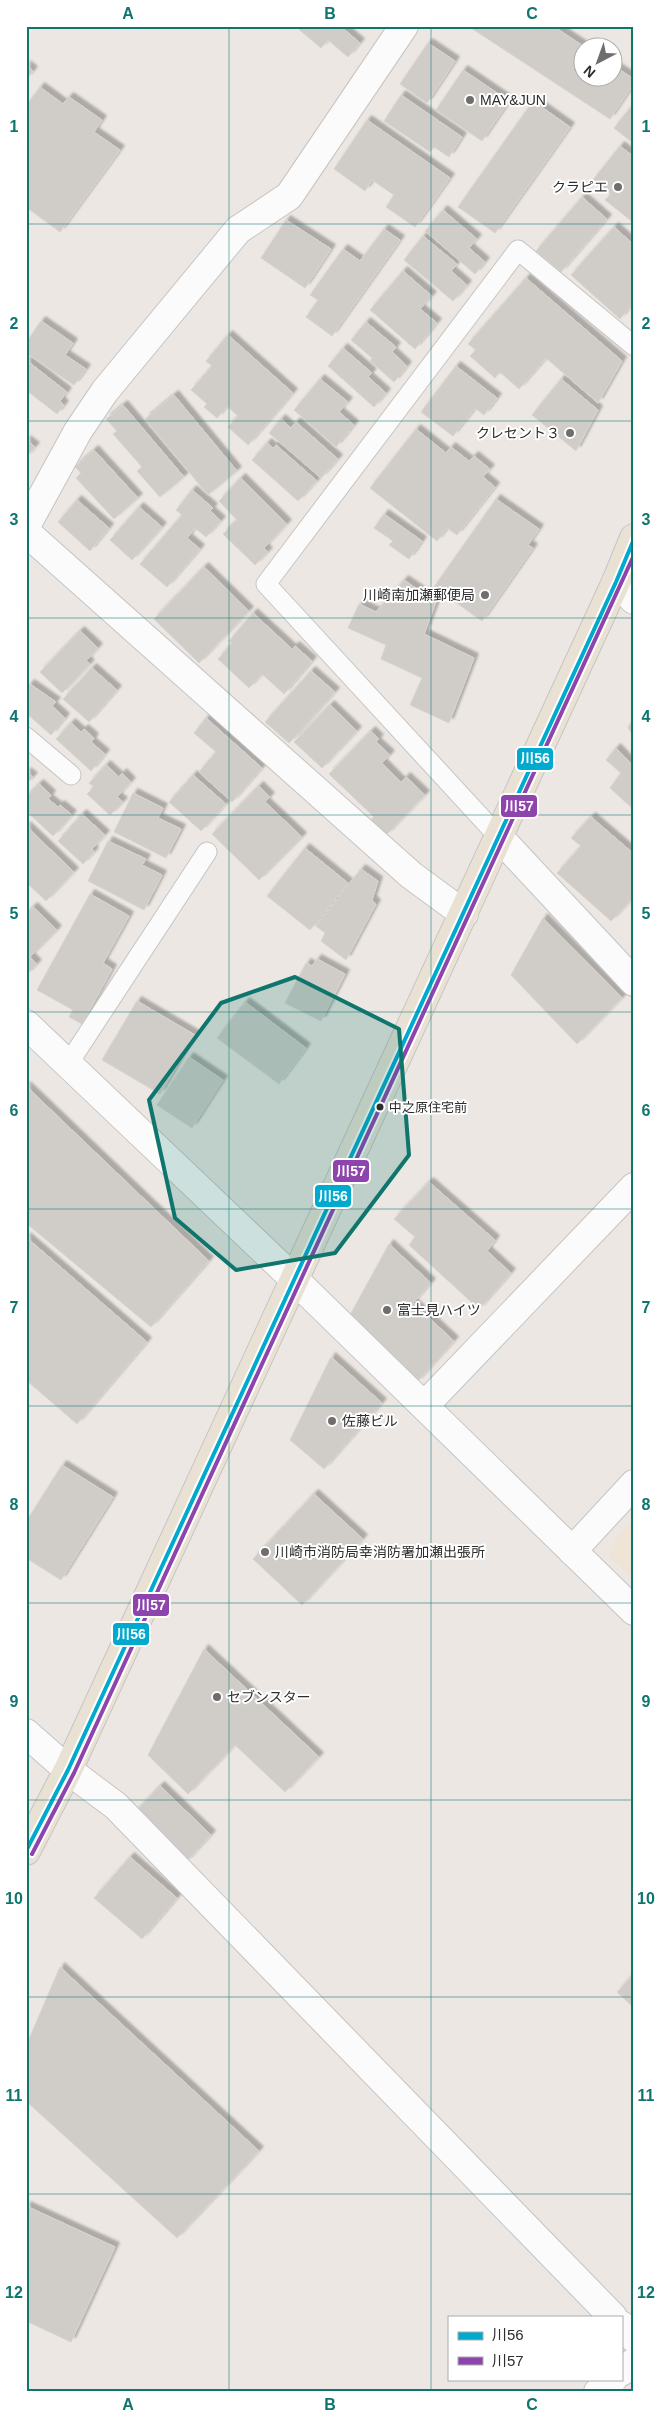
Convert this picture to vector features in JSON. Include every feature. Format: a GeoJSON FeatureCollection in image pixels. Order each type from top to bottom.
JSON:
{"type":"FeatureCollection","features":[{"type":"Feature","properties":{"kind":"main road"},"geometry":{"type":"LineString","coordinates":[[26,1851],[68,1770],[464,914],[498,836],[625,591],[634,538]]}},
{"type":"Feature","properties":{"kind":"street"},"geometry":{"type":"LineString","coordinates":[[26,526],[78,431],[106,392],[238,230],[289,196],[404,26]]}},
{"type":"Feature","properties":{"kind":"street"},"geometry":{"type":"LineString","coordinates":[[26,532],[404,868],[464,914]]}},
{"type":"Feature","properties":{"kind":"street"},"geometry":{"type":"LineString","coordinates":[[498,836],[634,982]]}},
{"type":"Feature","properties":{"kind":"street"},"geometry":{"type":"LineString","coordinates":[[26,1024],[295,1280],[634,1611]]}},
{"type":"Feature","properties":{"kind":"street"},"geometry":{"type":"LineString","coordinates":[[424,1406],[634,1187]]}},
{"type":"Feature","properties":{"kind":"street"},"geometry":{"type":"LineString","coordinates":[[572,1551],[634,1484]]}},
{"type":"Feature","properties":{"kind":"street"},"geometry":{"type":"LineString","coordinates":[[26,1733],[68,1770],[116,1806],[612,2316]]}},
{"type":"Feature","properties":{"kind":"street"},"geometry":{"type":"LineString","coordinates":[[622,2326],[634,2338]]}},
{"type":"Feature","properties":{"kind":"street"},"geometry":{"type":"LineString","coordinates":[[622,2371],[634,2362]]}},
{"type":"Feature","properties":{"kind":"street"},"geometry":{"type":"LineString","coordinates":[[598,2392],[612,2380]]}},
{"type":"Feature","properties":{"kind":"lane"},"geometry":{"type":"LineString","coordinates":[[498,836],[266,584],[518,250],[634,346]]}},
{"type":"Feature","properties":{"kind":"lane"},"geometry":{"type":"LineString","coordinates":[[26,737],[70,775]]}},
{"type":"Feature","properties":{"kind":"lane"},"geometry":{"type":"LineString","coordinates":[[68,1064],[207,852]]}},
{"type":"Feature","properties":{"kind":"highlighted area"},"geometry":{"type":"Polygon","coordinates":[[[295,977],[399,1029],[409,1155],[335,1253],[236,1270],[175,1218],[149,1100],[221,1003],[295,977]]]}},
{"type":"Feature","properties":{"kind":"shaded area"},"geometry":{"type":"Polygon","coordinates":[[[634,1518],[634,1580],[609,1556],[618,1534],[634,1518]]]}},
{"type":"Feature","properties":{"kind":"building"},"geometry":{"type":"Polygon","coordinates":[[[295,26],[340,26],[360,43],[348,57],[328,40],[321,48],[295,26]]]}},
{"type":"Feature","properties":{"kind":"building"},"geometry":{"type":"Polygon","coordinates":[[[468,26],[553,26],[572,39],[572,88],[622,88],[622,71],[634,79],[634,83],[610,119],[468,26]]]}},
{"type":"Feature","properties":{"kind":"building"},"geometry":{"type":"Polygon","coordinates":[[[428,43],[455,61],[427,103],[400,84],[428,43]]]}},
{"type":"Feature","properties":{"kind":"building"},"geometry":{"type":"Polygon","coordinates":[[[26,65],[33,71],[26,79],[26,65]]]}},
{"type":"Feature","properties":{"kind":"building"},"geometry":{"type":"Polygon","coordinates":[[[463,70],[509,101],[482,141],[436,110],[463,70]]]}},
{"type":"Feature","properties":{"kind":"building"},"geometry":{"type":"Polygon","coordinates":[[[40,87],[63,104],[69,97],[102,120],[94,132],[120,150],[60,232],[26,207],[26,106],[40,87]]]}},
{"type":"Feature","properties":{"kind":"building"},"geometry":{"type":"Polygon","coordinates":[[[401,95],[462,137],[449,157],[434,147],[430,152],[384,121],[401,95]]]}},
{"type":"Feature","properties":{"kind":"building"},"geometry":{"type":"Polygon","coordinates":[[[533,101],[570,127],[495,233],[458,207],[533,101]]]}},
{"type":"Feature","properties":{"kind":"building"},"geometry":{"type":"Polygon","coordinates":[[[634,103],[634,142],[633,143],[614,128],[634,103]]]}},
{"type":"Feature","properties":{"kind":"building"},"geometry":{"type":"Polygon","coordinates":[[[367,120],[450,178],[415,227],[386,207],[394,195],[372,180],[365,191],[334,169],[367,120]]]}},
{"type":"Feature","properties":{"kind":"building","name":"クラピエ"},"geometry":{"type":"Polygon","coordinates":[[[620,146],[634,157],[634,223],[605,200],[611,194],[593,180],[620,146]]]}},
{"type":"Feature","properties":{"kind":"building"},"geometry":{"type":"Polygon","coordinates":[[[582,197],[607,219],[561,272],[536,251],[582,197]]]}},
{"type":"Feature","properties":{"kind":"building"},"geometry":{"type":"Polygon","coordinates":[[[443,210],[477,239],[469,248],[485,262],[475,274],[425,231],[443,210]]]}},
{"type":"Feature","properties":{"kind":"building"},"geometry":{"type":"Polygon","coordinates":[[[286,220],[331,249],[305,288],[261,258],[286,220]]]}},
{"type":"Feature","properties":{"kind":"building"},"geometry":{"type":"Polygon","coordinates":[[[614,227],[634,245],[634,302],[620,319],[571,275],[614,227]]]}},
{"type":"Feature","properties":{"kind":"building"},"geometry":{"type":"Polygon","coordinates":[[[384,229],[400,240],[332,336],[306,317],[318,300],[310,295],[343,249],[360,261],[384,229]]]}},
{"type":"Feature","properties":{"kind":"building"},"geometry":{"type":"Polygon","coordinates":[[[423,236],[457,264],[451,271],[467,285],[453,301],[404,260],[423,236]]]}},
{"type":"Feature","properties":{"kind":"building"},"geometry":{"type":"Polygon","coordinates":[[[403,271],[432,296],[420,309],[437,323],[415,349],[370,310],[403,271]]]}},
{"type":"Feature","properties":{"kind":"building"},"geometry":{"type":"Polygon","coordinates":[[[526,278],[622,361],[598,403],[546,358],[519,389],[500,372],[495,378],[470,356],[476,350],[468,344],[526,278]]]}},
{"type":"Feature","properties":{"kind":"building"},"geometry":{"type":"Polygon","coordinates":[[[41,321],[73,343],[65,355],[86,369],[74,385],[26,353],[26,343],[41,321]]]}},
{"type":"Feature","properties":{"kind":"building"},"geometry":{"type":"Polygon","coordinates":[[[366,322],[396,347],[392,352],[407,366],[394,382],[370,361],[372,358],[351,340],[366,322]]]}},
{"type":"Feature","properties":{"kind":"building"},"geometry":{"type":"Polygon","coordinates":[[[228,335],[293,393],[248,445],[228,427],[238,416],[227,406],[217,418],[204,407],[207,404],[191,390],[212,366],[206,361],[228,335]]]}},
{"type":"Feature","properties":{"kind":"building"},"geometry":{"type":"Polygon","coordinates":[[[343,348],[372,373],[368,377],[386,393],[374,407],[328,366],[343,348]]]}},
{"type":"Feature","properties":{"kind":"building"},"geometry":{"type":"Polygon","coordinates":[[[26,360],[67,392],[60,401],[64,405],[57,414],[26,390],[26,360]]]}},
{"type":"Feature","properties":{"kind":"building"},"geometry":{"type":"Polygon","coordinates":[[[456,366],[497,398],[484,415],[475,408],[453,436],[421,412],[456,366]]]}},
{"type":"Feature","properties":{"kind":"building"},"geometry":{"type":"Polygon","coordinates":[[[320,379],[348,402],[339,412],[354,425],[336,447],[294,410],[320,379]]]}},
{"type":"Feature","properties":{"kind":"building","name":"クレセント３"},"geometry":{"type":"Polygon","coordinates":[[[561,379],[598,410],[576,451],[532,415],[561,379]]]}},
{"type":"Feature","properties":{"kind":"building"},"geometry":{"type":"Polygon","coordinates":[[[174,395],[237,471],[208,495],[145,419],[174,395]]]}},
{"type":"Feature","properties":{"kind":"building"},"geometry":{"type":"Polygon","coordinates":[[[123,405],[184,477],[160,497],[137,471],[142,467],[113,434],[117,431],[106,419],[123,405]]]}},
{"type":"Feature","properties":{"kind":"building"},"geometry":{"type":"Polygon","coordinates":[[[281,419],[291,428],[296,422],[338,459],[321,478],[269,433],[281,419]]]}},
{"type":"Feature","properties":{"kind":"building"},"geometry":{"type":"Polygon","coordinates":[[[416,429],[446,453],[451,447],[469,461],[474,456],[490,469],[483,477],[495,487],[457,535],[447,528],[437,541],[370,488],[416,429]]]}},
{"type":"Feature","properties":{"kind":"building"},"geometry":{"type":"Polygon","coordinates":[[[26,440],[35,447],[26,457],[26,440]]]}},
{"type":"Feature","properties":{"kind":"building"},"geometry":{"type":"Polygon","coordinates":[[[267,443],[273,448],[276,445],[317,481],[298,501],[252,460],[267,443]]]}},
{"type":"Feature","properties":{"kind":"building"},"geometry":{"type":"Polygon","coordinates":[[[94,450],[138,498],[114,519],[76,478],[81,473],[75,467],[94,450]]]}},
{"type":"Feature","properties":{"kind":"building"},"geometry":{"type":"Polygon","coordinates":[[[241,478],[287,524],[264,548],[268,552],[255,565],[223,534],[237,520],[219,501],[241,478]]]}},
{"type":"Feature","properties":{"kind":"building"},"geometry":{"type":"Polygon","coordinates":[[[192,490],[213,508],[210,511],[221,521],[206,537],[195,528],[187,538],[200,549],[167,587],[140,564],[182,515],[176,510],[192,490]]]}},
{"type":"Feature","properties":{"kind":"building"},"geometry":{"type":"Polygon","coordinates":[[[496,499],[539,529],[528,545],[533,548],[482,621],[434,587],[496,499]]]}},
{"type":"Feature","properties":{"kind":"building"},"geometry":{"type":"Polygon","coordinates":[[[77,500],[109,528],[90,551],[58,522],[77,500]]]}},
{"type":"Feature","properties":{"kind":"building"},"geometry":{"type":"Polygon","coordinates":[[[139,507],[162,527],[132,560],[110,540],[139,507]]]}},
{"type":"Feature","properties":{"kind":"building"},"geometry":{"type":"Polygon","coordinates":[[[384,514],[422,541],[409,559],[389,545],[393,541],[374,528],[384,514]]]}},
{"type":"Feature","properties":{"kind":"building"},"geometry":{"type":"Polygon","coordinates":[[[204,567],[249,611],[199,663],[154,619],[204,567]]]}},
{"type":"Feature","properties":{"kind":"building"},"geometry":{"type":"Polygon","coordinates":[[[404,580],[436,602],[424,634],[474,658],[449,723],[410,705],[422,678],[381,659],[386,645],[348,628],[359,604],[376,612],[404,580]]]}},
{"type":"Feature","properties":{"kind":"building"},"geometry":{"type":"Polygon","coordinates":[[[253,613],[292,649],[295,646],[312,661],[284,694],[262,674],[249,688],[218,659],[232,643],[229,641],[253,613]]]}},
{"type":"Feature","properties":{"kind":"building"},"geometry":{"type":"Polygon","coordinates":[[[80,631],[98,648],[86,661],[90,664],[62,693],[40,672],[80,631]]]}},
{"type":"Feature","properties":{"kind":"building"},"geometry":{"type":"Polygon","coordinates":[[[92,668],[117,690],[89,722],[63,699],[92,668]]]}},
{"type":"Feature","properties":{"kind":"building"},"geometry":{"type":"Polygon","coordinates":[[[311,671],[335,692],[289,743],[265,722],[311,671]]]}},
{"type":"Feature","properties":{"kind":"building"},"geometry":{"type":"Polygon","coordinates":[[[30,684],[56,702],[52,706],[65,718],[51,735],[26,713],[26,689],[30,684]]]}},
{"type":"Feature","properties":{"kind":"building"},"geometry":{"type":"Polygon","coordinates":[[[330,705],[357,731],[322,768],[294,742],[330,705]]]}},
{"type":"Feature","properties":{"kind":"building"},"geometry":{"type":"Polygon","coordinates":[[[634,716],[634,736],[628,728],[634,716]]]}},
{"type":"Feature","properties":{"kind":"building"},"geometry":{"type":"Polygon","coordinates":[[[206,718],[262,768],[232,802],[199,772],[216,752],[194,733],[206,718]]]}},
{"type":"Feature","properties":{"kind":"building"},"geometry":{"type":"Polygon","coordinates":[[[71,723],[81,732],[84,729],[94,738],[91,742],[105,754],[91,771],[56,739],[71,723]]]}},
{"type":"Feature","properties":{"kind":"building"},"geometry":{"type":"Polygon","coordinates":[[[371,731],[379,739],[376,742],[390,755],[382,763],[401,782],[406,777],[425,795],[386,835],[371,820],[374,817],[329,774],[371,731]]]}},
{"type":"Feature","properties":{"kind":"building"},"geometry":{"type":"Polygon","coordinates":[[[616,748],[634,767],[634,806],[632,808],[610,788],[621,773],[606,760],[616,748]]]}},
{"type":"Feature","properties":{"kind":"building"},"geometry":{"type":"Polygon","coordinates":[[[106,765],[119,777],[122,773],[131,782],[117,797],[123,802],[110,815],[87,794],[94,787],[89,783],[106,765]]]}},
{"type":"Feature","properties":{"kind":"building"},"geometry":{"type":"Polygon","coordinates":[[[26,772],[33,777],[26,784],[26,772]]]}},
{"type":"Feature","properties":{"kind":"building"},"geometry":{"type":"Polygon","coordinates":[[[193,775],[226,804],[201,831],[169,802],[193,775]]]}},
{"type":"Feature","properties":{"kind":"building"},"geometry":{"type":"Polygon","coordinates":[[[39,784],[51,795],[48,799],[58,807],[60,805],[72,815],[53,836],[26,811],[26,797],[39,784]]]}},
{"type":"Feature","properties":{"kind":"building"},"geometry":{"type":"Polygon","coordinates":[[[259,786],[270,797],[265,802],[302,837],[259,880],[212,834],[259,786]]]}},
{"type":"Feature","properties":{"kind":"building"},"geometry":{"type":"Polygon","coordinates":[[[133,793],[163,808],[158,818],[181,829],[166,858],[114,832],[133,793]]]}},
{"type":"Feature","properties":{"kind":"building"},"geometry":{"type":"Polygon","coordinates":[[[82,814],[105,835],[92,849],[94,852],[83,864],[58,841],[82,814]]]}},
{"type":"Feature","properties":{"kind":"building"},"geometry":{"type":"Polygon","coordinates":[[[591,817],[634,854],[634,897],[611,921],[557,873],[581,846],[571,838],[591,817]]]}},
{"type":"Feature","properties":{"kind":"building"},"geometry":{"type":"Polygon","coordinates":[[[26,826],[74,872],[46,901],[26,882],[26,826]]]}},
{"type":"Feature","properties":{"kind":"building"},"geometry":{"type":"Polygon","coordinates":[[[108,841],[146,859],[142,865],[162,875],[144,910],[88,881],[108,841]]]}},
{"type":"Feature","properties":{"kind":"building"},"geometry":{"type":"Polygon","coordinates":[[[305,848],[348,883],[310,930],[267,896],[305,848]]]}},
{"type":"Feature","properties":{"kind":"building"},"geometry":{"type":"Polygon","coordinates":[[[361,869],[378,881],[372,900],[376,904],[346,960],[321,941],[325,933],[316,926],[361,869]]]}},
{"type":"Feature","properties":{"kind":"building"},"geometry":{"type":"Polygon","coordinates":[[[90,894],[129,916],[103,963],[112,969],[82,1024],[69,1017],[73,1010],[37,990],[90,894]]]}},
{"type":"Feature","properties":{"kind":"building"},"geometry":{"type":"Polygon","coordinates":[[[33,907],[57,930],[30,957],[37,964],[26,975],[26,914],[33,907]]]}},
{"type":"Feature","properties":{"kind":"building"},"geometry":{"type":"Polygon","coordinates":[[[543,918],[622,998],[577,1044],[511,975],[543,918]]]}},
{"type":"Feature","properties":{"kind":"building"},"geometry":{"type":"Polygon","coordinates":[[[317,959],[345,974],[321,1021],[285,1003],[306,963],[312,966],[317,959]]]}},
{"type":"Feature","properties":{"kind":"building"},"geometry":{"type":"Polygon","coordinates":[[[137,1001],[195,1035],[160,1094],[102,1060],[137,1001]]]}},
{"type":"Feature","properties":{"kind":"building"},"geometry":{"type":"Polygon","coordinates":[[[245,1002],[306,1048],[279,1084],[217,1038],[245,1002]]]}},
{"type":"Feature","properties":{"kind":"building"},"geometry":{"type":"Polygon","coordinates":[[[189,1057],[223,1080],[192,1128],[157,1105],[189,1057]]]}},
{"type":"Feature","properties":{"kind":"building"},"geometry":{"type":"Polygon","coordinates":[[[26,1086],[209,1261],[151,1327],[26,1223],[26,1086]]]}},
{"type":"Feature","properties":{"kind":"building"},"geometry":{"type":"Polygon","coordinates":[[[429,1182],[495,1240],[487,1251],[511,1273],[479,1309],[409,1245],[415,1237],[394,1219],[429,1182]]]}},
{"type":"Feature","properties":{"kind":"building"},"geometry":{"type":"Polygon","coordinates":[[[26,1237],[147,1342],[77,1424],[26,1380],[26,1237]]]}},
{"type":"Feature","properties":{"kind":"building","name":"富士見ハイツ"},"geometry":{"type":"Polygon","coordinates":[[[389,1244],[431,1283],[413,1303],[454,1341],[417,1382],[349,1317],[389,1244]]]}},
{"type":"Feature","properties":{"kind":"building","name":"佐藤ビル"},"geometry":{"type":"Polygon","coordinates":[[[331,1357],[382,1403],[324,1469],[290,1440],[331,1357]]]}},
{"type":"Feature","properties":{"kind":"building"},"geometry":{"type":"Polygon","coordinates":[[[62,1465],[113,1497],[61,1580],[26,1558],[26,1522],[62,1465]]]}},
{"type":"Feature","properties":{"kind":"building"},"geometry":{"type":"Polygon","coordinates":[[[314,1494],[363,1539],[302,1605],[253,1559],[314,1494]]]}},
{"type":"Feature","properties":{"kind":"building","name":"セブンスター"},"geometry":{"type":"Polygon","coordinates":[[[204,1649],[319,1757],[285,1792],[235,1745],[188,1794],[148,1755],[204,1649]]]}},
{"type":"Feature","properties":{"kind":"building"},"geometry":{"type":"Polygon","coordinates":[[[160,1786],[211,1835],[186,1862],[134,1813],[160,1786]]]}},
{"type":"Feature","properties":{"kind":"building"},"geometry":{"type":"Polygon","coordinates":[[[130,1857],[177,1898],[142,1939],[94,1898],[130,1857]]]}},
{"type":"Feature","properties":{"kind":"building"},"geometry":{"type":"Polygon","coordinates":[[[60,1967],[259,2151],[177,2238],[26,2101],[26,2046],[60,1967]]]}},
{"type":"Feature","properties":{"kind":"building"},"geometry":{"type":"Polygon","coordinates":[[[634,1974],[634,2008],[617,1992],[634,1974]]]}},
{"type":"Feature","properties":{"kind":"building"},"geometry":{"type":"Polygon","coordinates":[[[26,2206],[115,2247],[71,2342],[26,2321],[26,2206]]]}},
{"type":"Feature","properties":{"kind":"transit line","name":"川56"},"geometry":{"type":"LineString","coordinates":[[26,1851],[68,1770],[616,582],[634,539]]}},
{"type":"Feature","properties":{"kind":"transit line","name":"川57"},"geometry":{"type":"LineString","coordinates":[[32,1854],[74,1773],[634,555]]}},
{"type":"Feature","properties":{"kind":"place","name":"MAY&JUN"},"geometry":{"type":"Point","coordinates":[470,100]}},
{"type":"Feature","properties":{"kind":"place","name":"クラピエ"},"geometry":{"type":"Point","coordinates":[618,187]}},
{"type":"Feature","properties":{"kind":"place","name":"クレセント３"},"geometry":{"type":"Point","coordinates":[570,433]}},
{"type":"Feature","properties":{"kind":"place","name":"川崎南加瀬郵便局"},"geometry":{"type":"Point","coordinates":[485,595]}},
{"type":"Feature","properties":{"kind":"place","name":"中之原住宅前"},"geometry":{"type":"Point","coordinates":[380,1107]}},
{"type":"Feature","properties":{"kind":"place","name":"富士見ハイツ"},"geometry":{"type":"Point","coordinates":[387,1310]}},
{"type":"Feature","properties":{"kind":"place","name":"佐藤ビル"},"geometry":{"type":"Point","coordinates":[332,1421]}},
{"type":"Feature","properties":{"kind":"place","name":"川崎市消防局幸消防署加瀬出張所"},"geometry":{"type":"Point","coordinates":[265,1552]}},
{"type":"Feature","properties":{"kind":"place","name":"セブンスター"},"geometry":{"type":"Point","coordinates":[217,1697]}}]}
